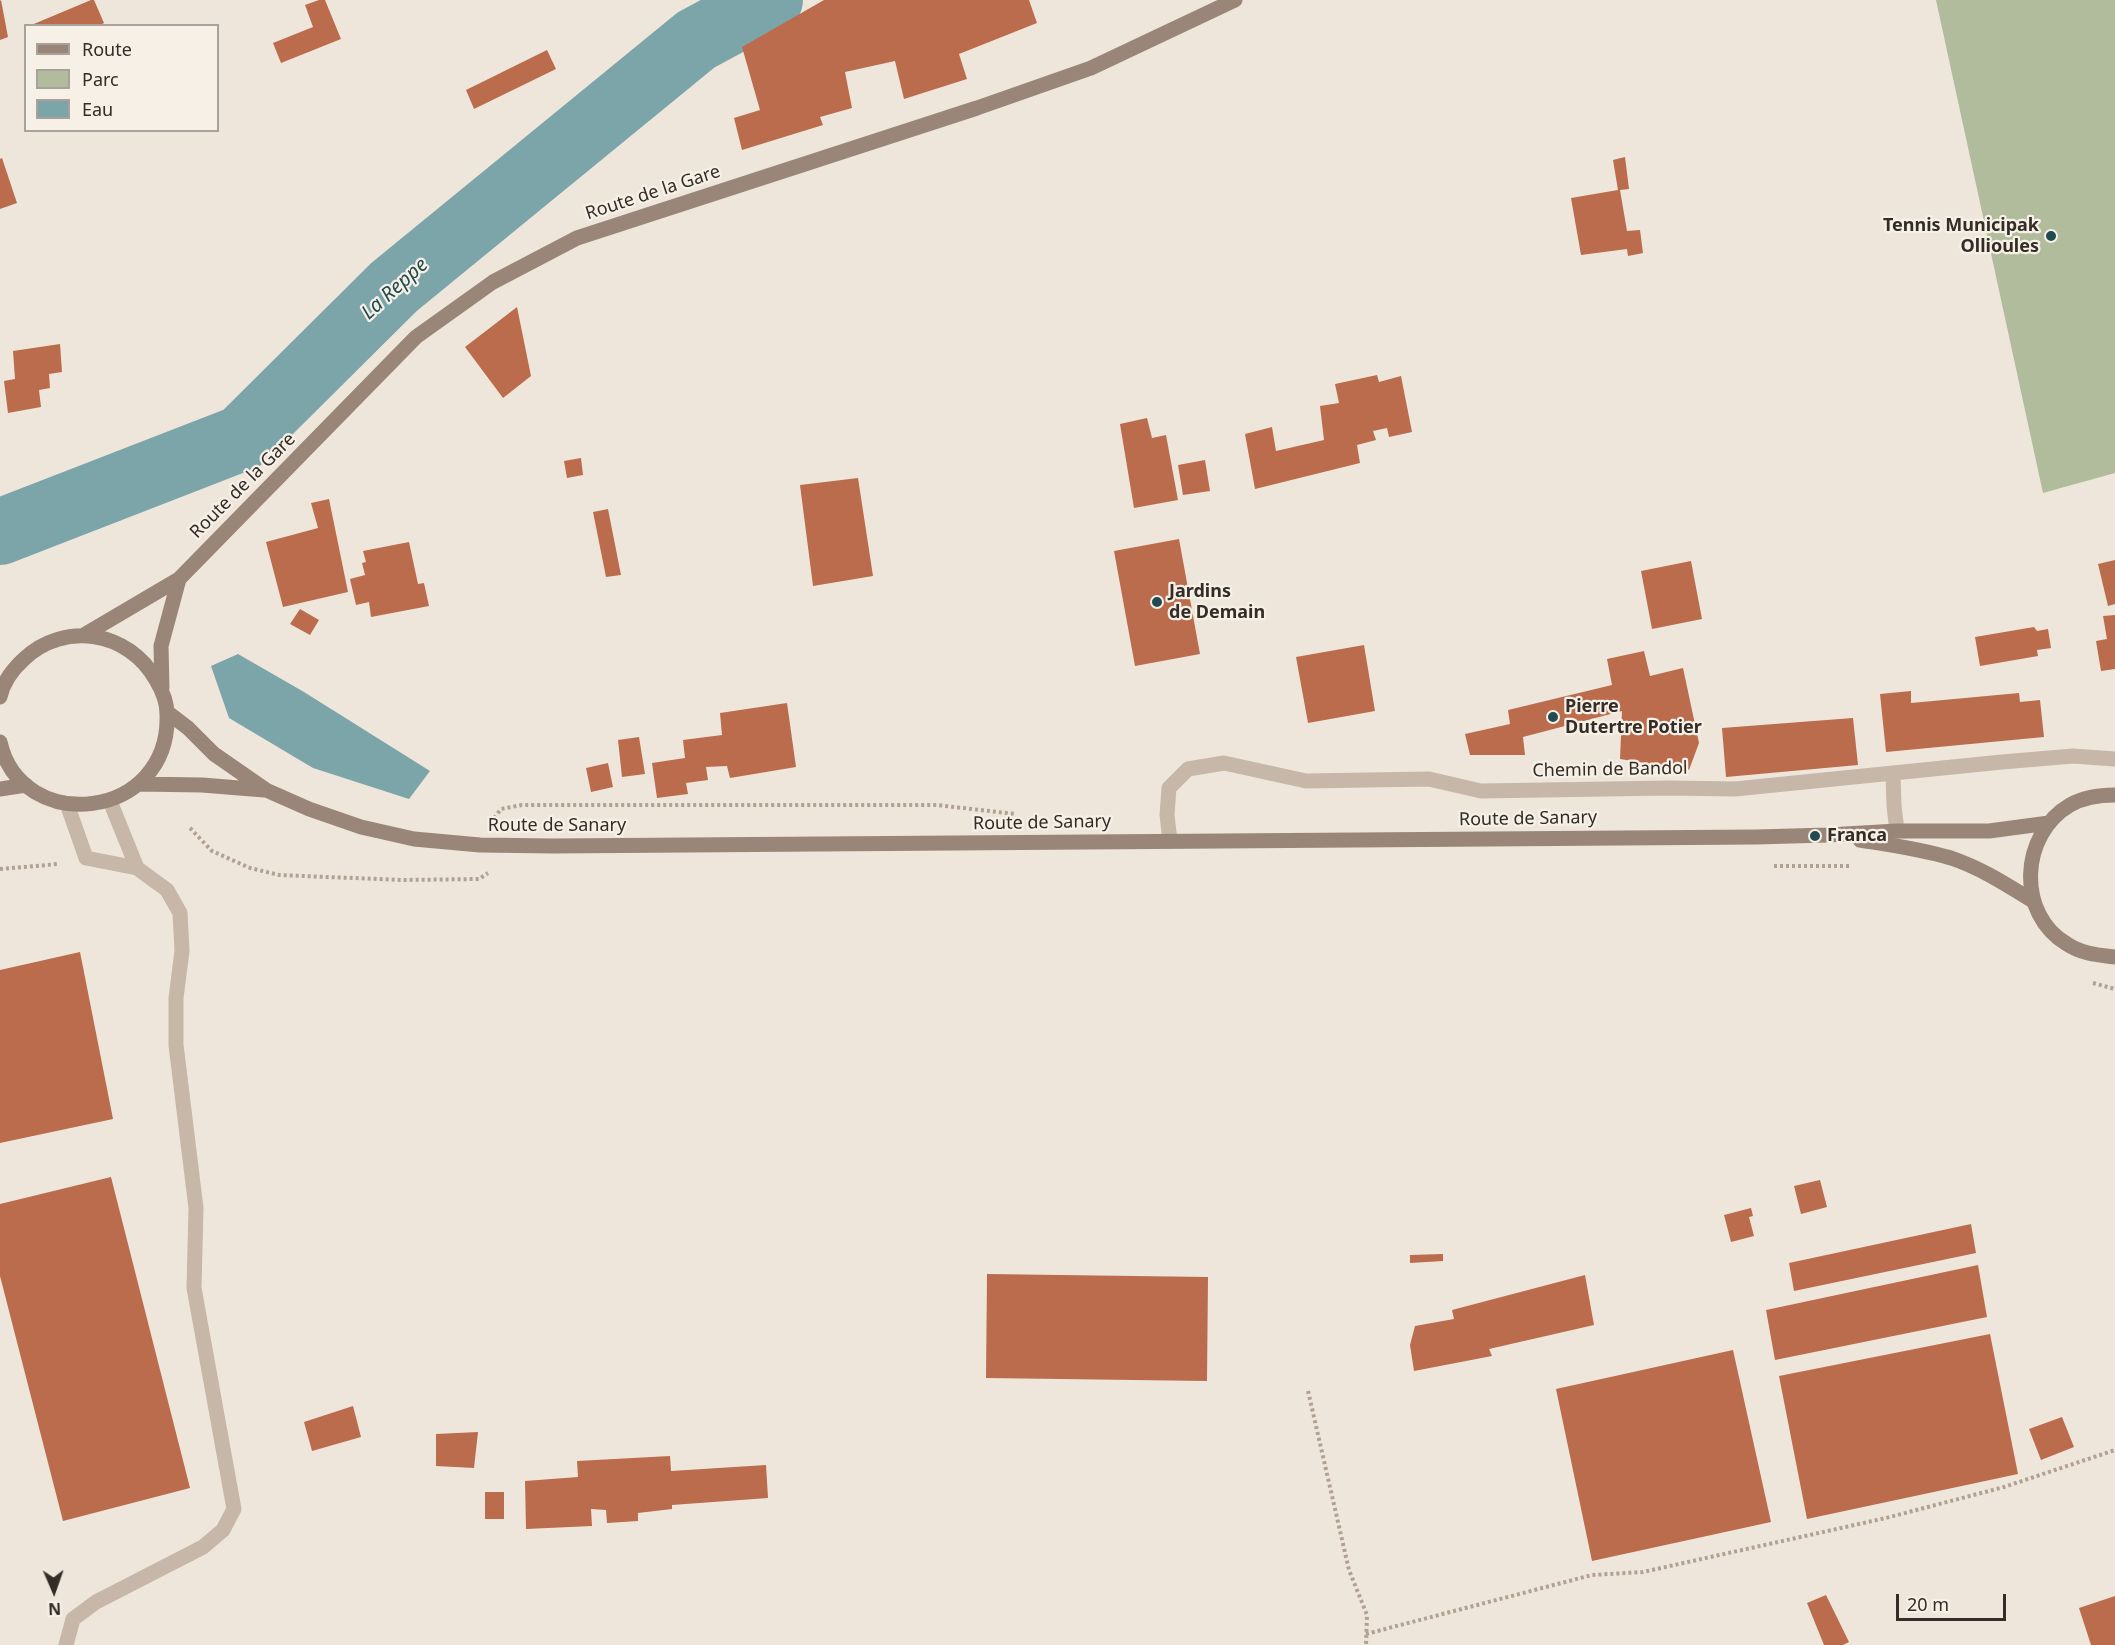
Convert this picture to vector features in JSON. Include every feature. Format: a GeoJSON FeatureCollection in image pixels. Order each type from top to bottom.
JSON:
{"type":"FeatureCollection","features":[{"type":"Feature","properties":{"kind":"main road","name":"Route de la Gare"},"geometry":{"type":"LineString","coordinates":[[84,635],[179,579],[416,337],[493,282],[577,238],[977,108],[1091,68],[1235,0]]}},
{"type":"Feature","properties":{"kind":"main road","name":"Route de la Gare"},"geometry":{"type":"LineString","coordinates":[[163,691],[161,646],[179,579]]}},
{"type":"Feature","properties":{"kind":"main road"},"geometry":{"type":"LineString","coordinates":[[0,693],[14,668],[34,650],[57,639],[84,635],[109,639],[132,651],[150,669],[163,691],[167,711],[167,732],[162,752],[152,769],[138,784],[110,801],[88,805],[67,804],[45,797],[26,784],[11,768],[0,742]]}},
{"type":"Feature","properties":{"kind":"main road","name":"Route de Sanary"},"geometry":{"type":"LineString","coordinates":[[167,711],[214,754],[266,790],[309,809],[362,827],[414,839],[480,845],[1828,835],[1897,831],[1989,831],[2049,823]]}},
{"type":"Feature","properties":{"kind":"main road"},"geometry":{"type":"LineString","coordinates":[[0,789],[26,784]]}},
{"type":"Feature","properties":{"kind":"main road","name":"Route de Sanary"},"geometry":{"type":"LineString","coordinates":[[138,784],[202,785],[266,790]]}},
{"type":"Feature","properties":{"kind":"main road","name":"Route de Sanary"},"geometry":{"type":"LineString","coordinates":[[2115,795],[2097,795],[2070,805],[2049,823],[2035,847],[2029,874],[2033,901],[2046,925],[2066,944],[2090,955],[2115,957]]}},
{"type":"Feature","properties":{"kind":"main road","name":"Route de Sanary"},"geometry":{"type":"LineString","coordinates":[[1828,835],[1910,848],[1952,858],[1986,873],[2033,901]]}},
{"type":"Feature","properties":{"kind":"lane","name":"Chemin de Bandol"},"geometry":{"type":"LineString","coordinates":[[1170,841],[1167,815],[1169,788],[1188,770],[1224,763],[1306,781],[1429,779],[1481,791],[1735,789],[2073,756],[2115,759]]}},
{"type":"Feature","properties":{"kind":"lane"},"geometry":{"type":"LineString","coordinates":[[1893,774],[1897,831]]}},
{"type":"Feature","properties":{"kind":"lane"},"geometry":{"type":"LineString","coordinates":[[110,801],[137,868]]}},
{"type":"Feature","properties":{"kind":"lane"},"geometry":{"type":"LineString","coordinates":[[66,1645],[72,1619],[96,1602],[203,1547],[223,1530],[234,1509],[194,1288],[196,1208],[176,1045],[176,998],[182,951],[180,914],[167,890],[137,868],[86,858],[67,804]]}},
{"type":"Feature","properties":{"kind":"path"},"geometry":{"type":"LineString","coordinates":[[494,817],[501,809],[522,806],[937,805],[1026,815]]}},
{"type":"Feature","properties":{"kind":"path"},"geometry":{"type":"LineString","coordinates":[[190,828],[212,851],[250,868],[279,875],[402,880],[479,879],[489,872]]}},
{"type":"Feature","properties":{"kind":"path"},"geometry":{"type":"LineString","coordinates":[[0,870],[58,864]]}},
{"type":"Feature","properties":{"kind":"path"},"geometry":{"type":"LineString","coordinates":[[1308,1391],[1349,1570],[1367,1616],[1366,1645]]}},
{"type":"Feature","properties":{"kind":"path"},"geometry":{"type":"LineString","coordinates":[[1366,1634],[1592,1575],[1643,1572],[1887,1518],[2004,1487],[2115,1450]]}},
{"type":"Feature","properties":{"kind":"green space","name":"Tennis Municipak Ollioules"},"geometry":{"type":"Polygon","coordinates":[[[1936,0],[2115,0],[2115,473],[2043,493],[1936,0]]]}},
{"type":"Feature","properties":{"kind":"water"},"geometry":{"type":"Polygon","coordinates":[[[238,654],[304,692],[430,771],[409,799],[313,768],[229,718],[211,666],[238,654]]]}},
{"type":"Feature","properties":{"kind":"building"},"geometry":{"type":"Polygon","coordinates":[[[91,0],[94,0],[104,23],[102,24],[34,24],[91,0]]]}},
{"type":"Feature","properties":{"kind":"building"},"geometry":{"type":"Polygon","coordinates":[[[325,0],[341,39],[281,63],[273,43],[313,27],[305,5],[325,0]]]}},
{"type":"Feature","properties":{"kind":"building"},"geometry":{"type":"Polygon","coordinates":[[[824,0],[1029,0],[1037,23],[959,54],[967,79],[904,99],[895,61],[845,72],[852,108],[820,117],[823,125],[742,150],[734,118],[760,110],[742,47],[824,0]]]}},
{"type":"Feature","properties":{"kind":"building"},"geometry":{"type":"Polygon","coordinates":[[[0,1],[8,37],[0,40],[0,1]]]}},
{"type":"Feature","properties":{"kind":"building"},"geometry":{"type":"Polygon","coordinates":[[[547,50],[556,69],[474,109],[466,90],[547,50]]]}},
{"type":"Feature","properties":{"kind":"building"},"geometry":{"type":"Polygon","coordinates":[[[1625,157],[1629,189],[1620,190],[1627,231],[1640,230],[1643,253],[1628,256],[1627,249],[1581,255],[1571,198],[1618,190],[1613,160],[1625,157]]]}},
{"type":"Feature","properties":{"kind":"building"},"geometry":{"type":"Polygon","coordinates":[[[2,158],[17,203],[0,209],[0,159],[2,158]]]}},
{"type":"Feature","properties":{"kind":"building"},"geometry":{"type":"Polygon","coordinates":[[[517,307],[531,376],[503,398],[465,347],[517,307]]]}},
{"type":"Feature","properties":{"kind":"building"},"geometry":{"type":"Polygon","coordinates":[[[60,344],[62,372],[49,374],[50,388],[39,390],[41,407],[8,413],[4,381],[15,379],[13,351],[60,344]]]}},
{"type":"Feature","properties":{"kind":"building"},"geometry":{"type":"Polygon","coordinates":[[[1377,375],[1379,382],[1401,376],[1412,432],[1389,437],[1387,428],[1373,431],[1376,440],[1357,445],[1360,463],[1255,489],[1245,434],[1272,427],[1276,451],[1324,440],[1320,406],[1339,403],[1335,384],[1377,375]]]}},
{"type":"Feature","properties":{"kind":"building"},"geometry":{"type":"Polygon","coordinates":[[[1147,418],[1152,438],[1166,435],[1178,500],[1134,508],[1120,424],[1147,418]]]}},
{"type":"Feature","properties":{"kind":"building"},"geometry":{"type":"Polygon","coordinates":[[[581,458],[583,475],[567,478],[564,461],[581,458]]]}},
{"type":"Feature","properties":{"kind":"building"},"geometry":{"type":"Polygon","coordinates":[[[1205,460],[1210,491],[1183,495],[1178,465],[1205,460]]]}},
{"type":"Feature","properties":{"kind":"building"},"geometry":{"type":"Polygon","coordinates":[[[858,478],[873,576],[813,586],[800,485],[858,478]]]}},
{"type":"Feature","properties":{"kind":"building"},"geometry":{"type":"Polygon","coordinates":[[[329,499],[348,592],[283,607],[266,542],[318,528],[311,503],[329,499]]]}},
{"type":"Feature","properties":{"kind":"building"},"geometry":{"type":"Polygon","coordinates":[[[608,509],[621,575],[606,577],[593,512],[608,509]]]}},
{"type":"Feature","properties":{"kind":"building","name":"Jardins de Demain"},"geometry":{"type":"Polygon","coordinates":[[[1179,539],[1200,654],[1135,666],[1114,551],[1179,539]]]}},
{"type":"Feature","properties":{"kind":"building"},"geometry":{"type":"Polygon","coordinates":[[[409,542],[418,584],[424,583],[429,606],[371,617],[369,602],[356,605],[350,579],[365,575],[362,563],[366,562],[363,551],[409,542]]]}},
{"type":"Feature","properties":{"kind":"building"},"geometry":{"type":"Polygon","coordinates":[[[2115,560],[2115,604],[2108,606],[2098,564],[2115,560]]]}},
{"type":"Feature","properties":{"kind":"building"},"geometry":{"type":"Polygon","coordinates":[[[1691,561],[1702,619],[1652,629],[1641,571],[1691,561]]]}},
{"type":"Feature","properties":{"kind":"building"},"geometry":{"type":"Polygon","coordinates":[[[300,609],[319,620],[310,635],[290,624],[300,609]]]}},
{"type":"Feature","properties":{"kind":"building"},"geometry":{"type":"Polygon","coordinates":[[[2115,615],[2115,669],[2101,671],[2096,641],[2107,639],[2103,616],[2115,615]]]}},
{"type":"Feature","properties":{"kind":"building"},"geometry":{"type":"Polygon","coordinates":[[[2034,627],[2037,631],[2048,629],[2051,648],[2037,650],[2038,656],[1980,666],[1975,637],[2034,627]]]}},
{"type":"Feature","properties":{"kind":"building"},"geometry":{"type":"Polygon","coordinates":[[[1364,645],[1375,711],[1308,723],[1296,657],[1364,645]]]}},
{"type":"Feature","properties":{"kind":"building","name":"Pierre Dutertre Potier"},"geometry":{"type":"Polygon","coordinates":[[[1644,651],[1650,676],[1683,668],[1699,743],[1689,770],[1620,759],[1622,711],[1523,737],[1525,755],[1470,755],[1465,734],[1510,724],[1508,710],[1612,685],[1607,659],[1644,651]]]}},
{"type":"Feature","properties":{"kind":"building"},"geometry":{"type":"Polygon","coordinates":[[[1911,691],[1911,703],[2019,693],[2020,702],[2040,700],[2044,737],[1886,752],[1880,694],[1911,691]]]}},
{"type":"Feature","properties":{"kind":"building"},"geometry":{"type":"Polygon","coordinates":[[[787,703],[796,767],[730,778],[727,766],[706,767],[708,780],[686,783],[688,794],[657,798],[652,763],[685,758],[683,740],[722,735],[720,713],[787,703]]]}},
{"type":"Feature","properties":{"kind":"building"},"geometry":{"type":"Polygon","coordinates":[[[1853,718],[1858,765],[1726,777],[1722,728],[1853,718]]]}},
{"type":"Feature","properties":{"kind":"building"},"geometry":{"type":"Polygon","coordinates":[[[639,737],[645,774],[622,777],[618,740],[639,737]]]}},
{"type":"Feature","properties":{"kind":"building"},"geometry":{"type":"Polygon","coordinates":[[[608,763],[613,787],[591,792],[586,768],[608,763]]]}},
{"type":"Feature","properties":{"kind":"building"},"geometry":{"type":"Polygon","coordinates":[[[80,952],[113,1119],[0,1143],[0,970],[80,952]]]}},
{"type":"Feature","properties":{"kind":"building"},"geometry":{"type":"Polygon","coordinates":[[[111,1177],[190,1488],[63,1521],[0,1276],[0,1204],[111,1177]]]}},
{"type":"Feature","properties":{"kind":"building"},"geometry":{"type":"Polygon","coordinates":[[[1820,1180],[1827,1207],[1801,1214],[1794,1186],[1820,1180]]]}},
{"type":"Feature","properties":{"kind":"building"},"geometry":{"type":"Polygon","coordinates":[[[1751,1208],[1753,1216],[1749,1217],[1754,1236],[1731,1242],[1724,1215],[1751,1208]]]}},
{"type":"Feature","properties":{"kind":"building"},"geometry":{"type":"Polygon","coordinates":[[[1971,1224],[1976,1253],[1794,1291],[1789,1263],[1971,1224]]]}},
{"type":"Feature","properties":{"kind":"building"},"geometry":{"type":"Polygon","coordinates":[[[1443,1254],[1443,1261],[1410,1263],[1410,1255],[1443,1254]]]}},
{"type":"Feature","properties":{"kind":"building"},"geometry":{"type":"Polygon","coordinates":[[[1978,1265],[1987,1317],[1775,1360],[1766,1310],[1978,1265]]]}},
{"type":"Feature","properties":{"kind":"building"},"geometry":{"type":"Polygon","coordinates":[[[987,1274],[1208,1277],[1207,1381],[986,1378],[987,1274]]]}},
{"type":"Feature","properties":{"kind":"building"},"geometry":{"type":"Polygon","coordinates":[[[1585,1275],[1594,1325],[1489,1349],[1492,1356],[1414,1371],[1410,1345],[1415,1326],[1454,1319],[1452,1310],[1585,1275]]]}},
{"type":"Feature","properties":{"kind":"building"},"geometry":{"type":"Polygon","coordinates":[[[1990,1334],[2018,1474],[1807,1519],[1779,1376],[1990,1334]]]}},
{"type":"Feature","properties":{"kind":"building"},"geometry":{"type":"Polygon","coordinates":[[[1733,1350],[1771,1522],[1592,1561],[1556,1389],[1733,1350]]]}},
{"type":"Feature","properties":{"kind":"building"},"geometry":{"type":"Polygon","coordinates":[[[353,1406],[361,1437],[312,1451],[304,1422],[353,1406]]]}},
{"type":"Feature","properties":{"kind":"building"},"geometry":{"type":"Polygon","coordinates":[[[2062,1417],[2074,1447],[2041,1460],[2029,1429],[2062,1417]]]}},
{"type":"Feature","properties":{"kind":"building"},"geometry":{"type":"Polygon","coordinates":[[[478,1432],[474,1468],[436,1466],[436,1434],[478,1432]]]}},
{"type":"Feature","properties":{"kind":"building"},"geometry":{"type":"Polygon","coordinates":[[[670,1456],[671,1471],[766,1465],[768,1498],[672,1505],[672,1509],[638,1513],[638,1521],[607,1523],[606,1510],[591,1509],[592,1526],[526,1529],[525,1481],[578,1477],[577,1461],[670,1456]]]}},
{"type":"Feature","properties":{"kind":"building"},"geometry":{"type":"Polygon","coordinates":[[[485,1492],[504,1492],[504,1519],[485,1519],[485,1492]]]}},
{"type":"Feature","properties":{"kind":"building"},"geometry":{"type":"Polygon","coordinates":[[[1826,1595],[1849,1642],[1843,1645],[1824,1645],[1807,1603],[1826,1595]]]}},
{"type":"Feature","properties":{"kind":"building"},"geometry":{"type":"Polygon","coordinates":[[[2115,1596],[2115,1645],[2091,1645],[2079,1608],[2115,1596]]]}},
{"type":"Feature","properties":{"kind":"waterway","name":"La Reppe"},"geometry":{"type":"LineString","coordinates":[[0,532],[242,438],[394,287],[696,40],[770,0]]}},
{"type":"Feature","properties":{"kind":"place","name":"Tennis Municipak Ollioules"},"geometry":{"type":"Point","coordinates":[2051,236]}},
{"type":"Feature","properties":{"kind":"place","name":"Jardins de Demain"},"geometry":{"type":"Point","coordinates":[1157,602]}},
{"type":"Feature","properties":{"kind":"place","name":"Pierre Dutertre Potier"},"geometry":{"type":"Point","coordinates":[1553,717]}},
{"type":"Feature","properties":{"kind":"place","name":"Franca"},"geometry":{"type":"Point","coordinates":[1815,836]}}]}
